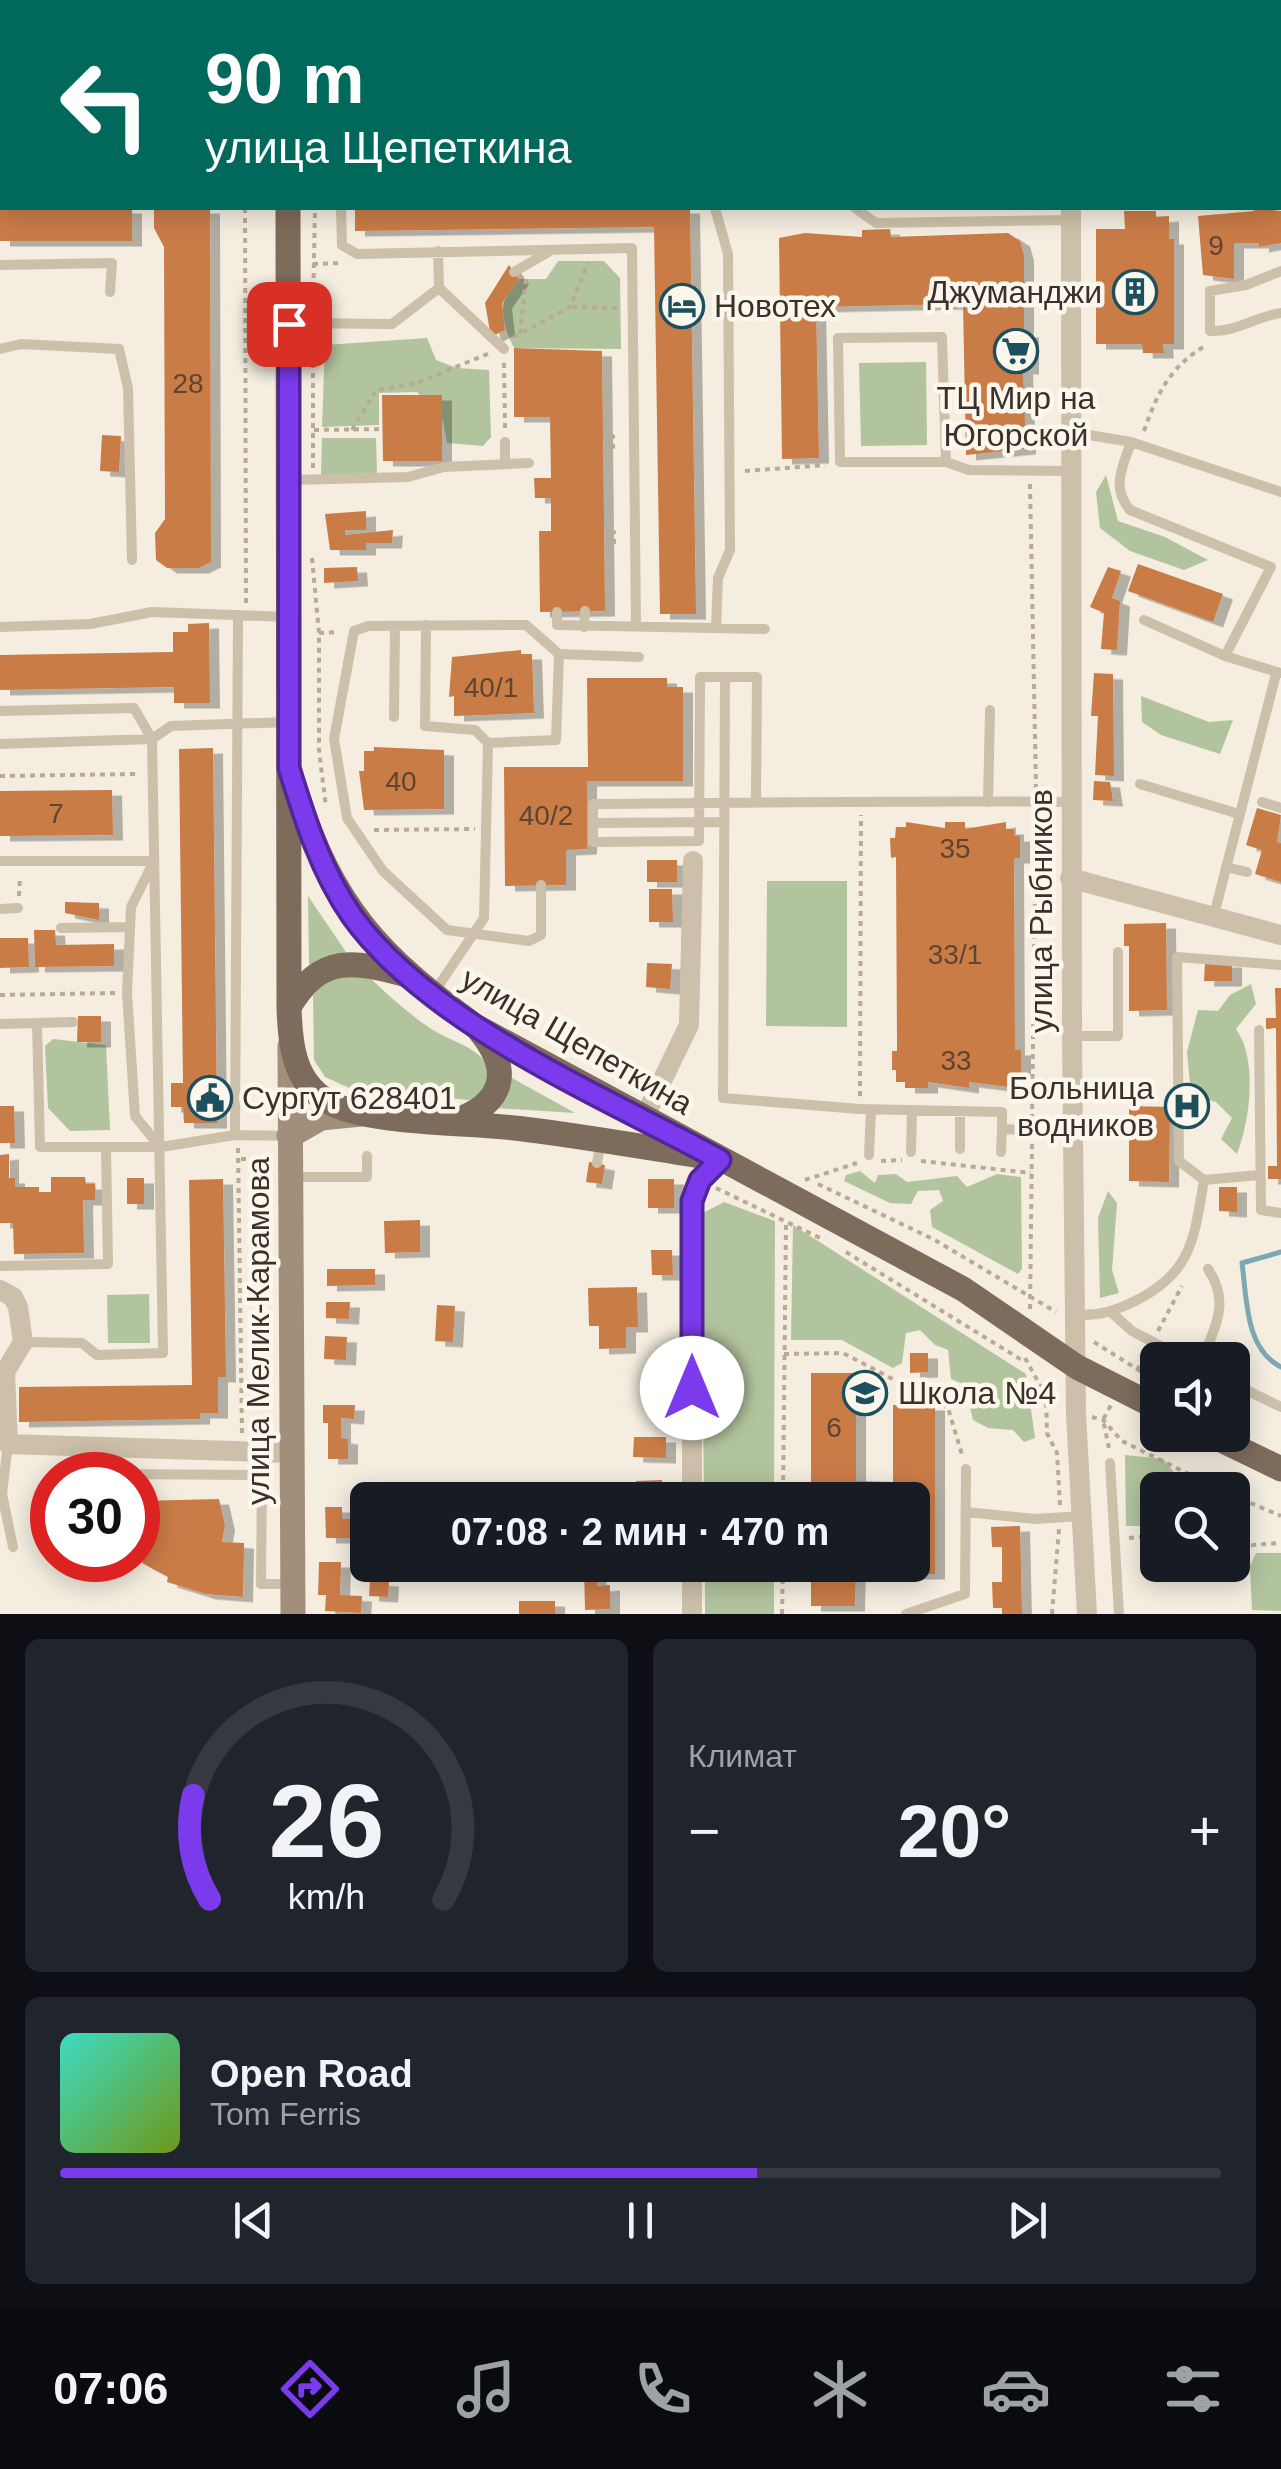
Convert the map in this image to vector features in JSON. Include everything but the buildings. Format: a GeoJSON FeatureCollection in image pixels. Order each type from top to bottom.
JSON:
{"type":"FeatureCollection","features":[{"type":"Feature","properties":{"kind":"main road","name":"улица Мелик-Карамова"},"geometry":{"type":"LineString","coordinates":[[288,210],[290,1046]]}},
{"type":"Feature","properties":{"kind":"main road","name":"улица Щепеткина"},"geometry":{"type":"LineString","coordinates":[[289,768],[314,844],[354,919],[432,995],[475,1026],[963,1289],[1077,1367],[1124,1378],[1140,1392]]}},
{"type":"Feature","properties":{"kind":"main road"},"geometry":{"type":"LineString","coordinates":[[289,1007],[310,979],[333,966],[369,965],[408,975]]}},
{"type":"Feature","properties":{"kind":"main road"},"geometry":{"type":"LineString","coordinates":[[455,1121],[492,1101],[498,1086],[498,1063],[490,1044],[475,1026]]}},
{"type":"Feature","properties":{"kind":"main road","name":"улица Щепеткина"},"geometry":{"type":"LineString","coordinates":[[290,1046],[306,1083],[316,1093],[362,1114],[455,1121],[599,1152],[720,1160]]}},
{"type":"Feature","properties":{"kind":"main road"},"geometry":{"type":"LineString","coordinates":[[1246,1452],[1281,1469]]}},
{"type":"Feature","properties":{"kind":"street","name":"улица Рыбников"},"geometry":{"type":"LineString","coordinates":[[1071,214],[1070,878],[1073,1132],[1082,1315],[1076,1414],[1086,1614]]}},
{"type":"Feature","properties":{"kind":"street"},"geometry":{"type":"LineString","coordinates":[[644,1118],[690,1025],[693,862]]}},
{"type":"Feature","properties":{"kind":"street"},"geometry":{"type":"LineString","coordinates":[[1070,878],[1281,935]]}},
{"type":"Feature","properties":{"kind":"street","name":"улица Мелик-Карамова"},"geometry":{"type":"LineString","coordinates":[[290,1046],[293,1614]]}},
{"type":"Feature","properties":{"kind":"street"},"geometry":{"type":"LineString","coordinates":[[290,1136],[320,1118],[362,1114]]}},
{"type":"Feature","properties":{"kind":"street"},"geometry":{"type":"LineString","coordinates":[[692,1482],[692,1201],[700,1180],[720,1160]]}},
{"type":"Feature","properties":{"kind":"street"},"geometry":{"type":"LineString","coordinates":[[0,1290],[13,1297],[18,1307],[22,1342],[4,1372],[8,1444],[242,1448],[292,1453]]}},
{"type":"Feature","properties":{"kind":"street"},"geometry":{"type":"LineString","coordinates":[[692,1582],[692,1614]]}},
{"type":"Feature","properties":{"kind":"lane"},"geometry":{"type":"LineString","coordinates":[[340,210],[342,245],[357,254],[632,248],[636,626]]}},
{"type":"Feature","properties":{"kind":"lane"},"geometry":{"type":"LineString","coordinates":[[716,627],[718,578],[730,550],[728,254],[717,210]]}},
{"type":"Feature","properties":{"kind":"lane"},"geometry":{"type":"LineString","coordinates":[[858,210],[876,224],[1038,221],[1071,214]]}},
{"type":"Feature","properties":{"kind":"lane"},"geometry":{"type":"LineString","coordinates":[[1038,210],[1038,221]]}},
{"type":"Feature","properties":{"kind":"lane"},"geometry":{"type":"LineString","coordinates":[[514,272],[553,250]]}},
{"type":"Feature","properties":{"kind":"lane"},"geometry":{"type":"LineString","coordinates":[[438,251],[439,288],[504,348]]}},
{"type":"Feature","properties":{"kind":"lane"},"geometry":{"type":"LineString","coordinates":[[0,265],[112,264],[110,292]]}},
{"type":"Feature","properties":{"kind":"lane"},"geometry":{"type":"LineString","coordinates":[[1281,271],[1246,285],[1210,291],[1210,331],[1234,332],[1254,317],[1281,313]]}},
{"type":"Feature","properties":{"kind":"lane"},"geometry":{"type":"LineString","coordinates":[[289,324],[392,324],[439,288]]}},
{"type":"Feature","properties":{"kind":"lane"},"geometry":{"type":"LineString","coordinates":[[946,462],[942,337],[838,338],[840,462],[946,462],[968,470],[1069,471]]}},
{"type":"Feature","properties":{"kind":"lane"},"geometry":{"type":"LineString","coordinates":[[0,348],[21,344],[119,349],[128,388],[132,560]]}},
{"type":"Feature","properties":{"kind":"lane"},"geometry":{"type":"LineString","coordinates":[[1070,432],[1135,444],[1281,492]]}},
{"type":"Feature","properties":{"kind":"lane"},"geometry":{"type":"LineString","coordinates":[[505,442],[505,462]]}},
{"type":"Feature","properties":{"kind":"lane"},"geometry":{"type":"LineString","coordinates":[[1135,444],[1118,479],[1119,496],[1130,510],[1271,567],[1253,610],[1225,656]]}},
{"type":"Feature","properties":{"kind":"lane"},"geometry":{"type":"LineString","coordinates":[[288,480],[408,477],[444,467],[529,462]]}},
{"type":"Feature","properties":{"kind":"lane"},"geometry":{"type":"LineString","coordinates":[[584,611],[584,626]]}},
{"type":"Feature","properties":{"kind":"lane"},"geometry":{"type":"LineString","coordinates":[[0,627],[90,624],[152,612],[289,617]]}},
{"type":"Feature","properties":{"kind":"lane"},"geometry":{"type":"LineString","coordinates":[[557,612],[556,625],[716,627],[737,622],[765,629]]}},
{"type":"Feature","properties":{"kind":"lane"},"geometry":{"type":"LineString","coordinates":[[234,1135],[236,723],[242,615]]}},
{"type":"Feature","properties":{"kind":"lane"},"geometry":{"type":"LineString","coordinates":[[1144,620],[1225,656],[1278,673],[1214,915]]}},
{"type":"Feature","properties":{"kind":"lane"},"geometry":{"type":"LineString","coordinates":[[426,625],[425,726],[476,730],[488,742],[556,740],[559,654]]}},
{"type":"Feature","properties":{"kind":"lane"},"geometry":{"type":"LineString","coordinates":[[541,885],[541,935],[530,942],[446,930],[383,871],[355,830],[338,784],[334,739],[354,631],[395,626],[526,625],[559,654],[639,657]]}},
{"type":"Feature","properties":{"kind":"lane"},"geometry":{"type":"LineString","coordinates":[[394,716],[395,626]]}},
{"type":"Feature","properties":{"kind":"lane"},"geometry":{"type":"LineString","coordinates":[[756,800],[757,678],[700,677],[699,804],[699,841],[593,842],[593,804],[699,804],[756,800],[1070,802]]}},
{"type":"Feature","properties":{"kind":"lane"},"geometry":{"type":"LineString","coordinates":[[725,677],[723,1098],[866,1110],[1002,1112],[1001,1152]]}},
{"type":"Feature","properties":{"kind":"lane"},"geometry":{"type":"LineString","coordinates":[[0,712],[134,708],[152,739],[163,1354],[97,1354],[82,1343],[22,1342]]}},
{"type":"Feature","properties":{"kind":"lane"},"geometry":{"type":"LineString","coordinates":[[988,802],[990,710]]}},
{"type":"Feature","properties":{"kind":"lane"},"geometry":{"type":"LineString","coordinates":[[0,744],[152,739],[171,726],[288,722]]}},
{"type":"Feature","properties":{"kind":"lane"},"geometry":{"type":"LineString","coordinates":[[432,995],[484,918],[488,742]]}},
{"type":"Feature","properties":{"kind":"lane"},"geometry":{"type":"LineString","coordinates":[[1140,784],[1238,814]]}},
{"type":"Feature","properties":{"kind":"lane"},"geometry":{"type":"LineString","coordinates":[[1262,802],[1281,808]]}},
{"type":"Feature","properties":{"kind":"lane"},"geometry":{"type":"LineString","coordinates":[[593,823],[723,822]]}},
{"type":"Feature","properties":{"kind":"lane"},"geometry":{"type":"LineString","coordinates":[[0,861],[154,861]]}},
{"type":"Feature","properties":{"kind":"lane"},"geometry":{"type":"LineString","coordinates":[[154,861],[131,907],[128,993],[135,1116],[160,1148]]}},
{"type":"Feature","properties":{"kind":"lane"},"geometry":{"type":"LineString","coordinates":[[1226,866],[1248,872]]}},
{"type":"Feature","properties":{"kind":"lane"},"geometry":{"type":"LineString","coordinates":[[0,909],[18,908]]}},
{"type":"Feature","properties":{"kind":"lane"},"geometry":{"type":"LineString","coordinates":[[61,928],[128,927]]}},
{"type":"Feature","properties":{"kind":"lane"},"geometry":{"type":"LineString","coordinates":[[1072,1036],[1118,1036],[1118,952]]}},
{"type":"Feature","properties":{"kind":"lane"},"geometry":{"type":"LineString","coordinates":[[1259,1176],[1204,1180],[1179,1161],[1177,957],[1281,965]]}},
{"type":"Feature","properties":{"kind":"lane"},"geometry":{"type":"LineString","coordinates":[[0,1024],[73,1022]]}},
{"type":"Feature","properties":{"kind":"lane"},"geometry":{"type":"LineString","coordinates":[[37,1023],[40,1148],[160,1148],[234,1135],[290,1136]]}},
{"type":"Feature","properties":{"kind":"lane"},"geometry":{"type":"LineString","coordinates":[[1259,1030],[1262,1210],[1281,1213]]}},
{"type":"Feature","properties":{"kind":"lane"},"geometry":{"type":"LineString","coordinates":[[866,1110],[869,1155]]}},
{"type":"Feature","properties":{"kind":"lane"},"geometry":{"type":"LineString","coordinates":[[911,1152],[912,1110]]}},
{"type":"Feature","properties":{"kind":"lane"},"geometry":{"type":"LineString","coordinates":[[960,1111],[960,1150]]}},
{"type":"Feature","properties":{"kind":"lane"},"geometry":{"type":"LineString","coordinates":[[1002,1129],[1073,1132]]}},
{"type":"Feature","properties":{"kind":"lane"},"geometry":{"type":"LineString","coordinates":[[0,1266],[108,1264],[106,1148]]}},
{"type":"Feature","properties":{"kind":"lane"},"geometry":{"type":"LineString","coordinates":[[290,1176],[366,1176],[367,1156]]}},
{"type":"Feature","properties":{"kind":"lane"},"geometry":{"type":"LineString","coordinates":[[1082,1315],[1112,1313],[1161,1290],[1178,1272],[1196,1233],[1204,1180]]}},
{"type":"Feature","properties":{"kind":"lane"},"geometry":{"type":"LineString","coordinates":[[1208,1268],[1220,1288],[1222,1312],[1210,1342]]}},
{"type":"Feature","properties":{"kind":"lane"},"geometry":{"type":"LineString","coordinates":[[1112,1313],[1152,1342]]}},
{"type":"Feature","properties":{"kind":"lane"},"geometry":{"type":"LineString","coordinates":[[1250,1392],[1281,1407]]}},
{"type":"Feature","properties":{"kind":"lane"},"geometry":{"type":"LineString","coordinates":[[8,1444],[2,1494],[13,1547]]}},
{"type":"Feature","properties":{"kind":"lane"},"geometry":{"type":"LineString","coordinates":[[112,1448],[112,1474],[262,1474],[261,1584],[292,1584]]}},
{"type":"Feature","properties":{"kind":"lane"},"geometry":{"type":"LineString","coordinates":[[1110,1462],[1118,1614]]}},
{"type":"Feature","properties":{"kind":"lane"},"geometry":{"type":"LineString","coordinates":[[906,1614],[965,1594],[966,1470]]}},
{"type":"Feature","properties":{"kind":"lane"},"geometry":{"type":"LineString","coordinates":[[966,1512],[1083,1516]]}},
{"type":"Feature","properties":{"kind":"path"},"geometry":{"type":"LineString","coordinates":[[242,615],[245,210]]}},
{"type":"Feature","properties":{"kind":"path"},"geometry":{"type":"LineString","coordinates":[[570,307],[588,261],[588,249]]}},
{"type":"Feature","properties":{"kind":"path"},"geometry":{"type":"LineString","coordinates":[[520,334],[528,264]]}},
{"type":"Feature","properties":{"kind":"path"},"geometry":{"type":"LineString","coordinates":[[352,430],[376,390],[414,384],[504,348],[520,334],[570,307],[632,308]]}},
{"type":"Feature","properties":{"kind":"path"},"geometry":{"type":"LineString","coordinates":[[1135,444],[1157,392],[1185,357],[1211,343]]}},
{"type":"Feature","properties":{"kind":"path"},"geometry":{"type":"LineString","coordinates":[[504,348],[506,425]]}},
{"type":"Feature","properties":{"kind":"path"},"geometry":{"type":"LineString","coordinates":[[314,430],[383,430]]}},
{"type":"Feature","properties":{"kind":"path"},"geometry":{"type":"LineString","coordinates":[[603,450],[608,449],[608,436],[613,436],[613,451]]}},
{"type":"Feature","properties":{"kind":"path"},"geometry":{"type":"LineString","coordinates":[[730,473],[840,462]]}},
{"type":"Feature","properties":{"kind":"path"},"geometry":{"type":"LineString","coordinates":[[1025,1362],[1032,1297],[1036,802],[1030,471]]}},
{"type":"Feature","properties":{"kind":"path"},"geometry":{"type":"LineString","coordinates":[[604,546],[610,546],[609,532],[614,532],[614,547]]}},
{"type":"Feature","properties":{"kind":"path"},"geometry":{"type":"LineString","coordinates":[[319,633],[335,632]]}},
{"type":"Feature","properties":{"kind":"path"},"geometry":{"type":"LineString","coordinates":[[0,776],[153,774]]}},
{"type":"Feature","properties":{"kind":"path"},"geometry":{"type":"LineString","coordinates":[[861,800],[866,1110]]}},
{"type":"Feature","properties":{"kind":"path"},"geometry":{"type":"LineString","coordinates":[[355,830],[484,829]]}},
{"type":"Feature","properties":{"kind":"path"},"geometry":{"type":"LineString","coordinates":[[18,908],[21,861]]}},
{"type":"Feature","properties":{"kind":"path"},"geometry":{"type":"LineString","coordinates":[[0,995],[128,993]]}},
{"type":"Feature","properties":{"kind":"path"},"geometry":{"type":"LineString","coordinates":[[234,1135],[240,1160],[242,1448]]}},
{"type":"Feature","properties":{"kind":"path"},"geometry":{"type":"LineString","coordinates":[[700,1180],[822,1240]]}},
{"type":"Feature","properties":{"kind":"path"},"geometry":{"type":"LineString","coordinates":[[783,1482],[784,1225]]}},
{"type":"Feature","properties":{"kind":"path"},"geometry":{"type":"LineString","coordinates":[[837,1247],[1025,1362],[1042,1382],[1048,1433],[1057,1454],[1060,1517],[1052,1614]]}},
{"type":"Feature","properties":{"kind":"path"},"geometry":{"type":"LineString","coordinates":[[1082,1315],[1095,1345],[1124,1378],[1140,1380]]}},
{"type":"Feature","properties":{"kind":"path"},"geometry":{"type":"LineString","coordinates":[[784,1354],[843,1353],[948,1408],[966,1470]]}},
{"type":"Feature","properties":{"kind":"path"},"geometry":{"type":"LineString","coordinates":[[1110,1462],[1103,1420],[1124,1378]]}},
{"type":"Feature","properties":{"kind":"path"},"geometry":{"type":"LineString","coordinates":[[1076,1414],[1103,1420],[1122,1441],[1183,1472]]}},
{"type":"Feature","properties":{"kind":"path"},"geometry":{"type":"LineString","coordinates":[[1250,1503],[1281,1516]]}},
{"type":"Feature","properties":{"kind":"path"},"geometry":{"type":"LineString","coordinates":[[1114,1539],[1140,1537]]}},
{"type":"Feature","properties":{"kind":"path"},"geometry":{"type":"LineString","coordinates":[[1250,1544],[1281,1543]]}},
{"type":"Feature","properties":{"kind":"path"},"geometry":{"type":"LineString","coordinates":[[782,1614],[783,1582]]}},
{"type":"Feature","properties":{"kind":"green space"},"geometry":{"type":"Polygon","coordinates":[[[558,261],[604,261],[620,278],[621,349],[514,348],[504,320],[507,296],[519,279],[546,279],[558,261]]]}},
{"type":"Feature","properties":{"kind":"green space"},"geometry":{"type":"Polygon","coordinates":[[[427,338],[436,360],[457,368],[489,370],[491,437],[483,446],[447,443],[443,420],[417,392],[379,393],[379,425],[322,427],[325,345],[427,338]]]}},
{"type":"Feature","properties":{"kind":"green space"},"geometry":{"type":"Polygon","coordinates":[[[926,362],[927,445],[861,446],[859,363],[926,362]]]}},
{"type":"Feature","properties":{"kind":"green space"},"geometry":{"type":"Polygon","coordinates":[[[322,438],[376,438],[377,473],[321,475],[322,438]]]}},
{"type":"Feature","properties":{"kind":"green space"},"geometry":{"type":"Polygon","coordinates":[[[1106,475],[1118,521],[1165,537],[1208,560],[1184,570],[1130,551],[1100,528],[1096,492],[1106,475]]]}},
{"type":"Feature","properties":{"kind":"green space"},"geometry":{"type":"Polygon","coordinates":[[[1141,696],[1209,722],[1233,720],[1220,754],[1161,735],[1142,722],[1141,696]]]}},
{"type":"Feature","properties":{"kind":"green space"},"geometry":{"type":"Polygon","coordinates":[[[767,881],[847,881],[847,1027],[766,1026],[767,881]]]}},
{"type":"Feature","properties":{"kind":"green space"},"geometry":{"type":"Polygon","coordinates":[[[308,896],[346,952],[309,965],[308,896]]]}},
{"type":"Feature","properties":{"kind":"green space"},"geometry":{"type":"Polygon","coordinates":[[[366,974],[424,1024],[481,1057],[489,1076],[481,1093],[469,1100],[354,1090],[325,1077],[314,1060],[313,996],[326,977],[366,974]]]}},
{"type":"Feature","properties":{"kind":"green space"},"geometry":{"type":"Polygon","coordinates":[[[1251,984],[1256,1004],[1236,1029],[1247,1057],[1250,1090],[1237,1154],[1221,1139],[1232,1118],[1216,1102],[1191,1095],[1187,1052],[1198,1010],[1218,1011],[1230,995],[1251,984]]]}},
{"type":"Feature","properties":{"kind":"green space"},"geometry":{"type":"Polygon","coordinates":[[[53,1039],[106,1045],[110,1130],[70,1131],[48,1108],[45,1046],[53,1039]]]}},
{"type":"Feature","properties":{"kind":"green space"},"geometry":{"type":"Polygon","coordinates":[[[505,1074],[575,1113],[496,1108],[505,1074]]]}},
{"type":"Feature","properties":{"kind":"green space"},"geometry":{"type":"Polygon","coordinates":[[[860,1171],[875,1183],[878,1175],[896,1174],[907,1182],[957,1176],[967,1187],[997,1174],[1021,1177],[1022,1269],[1018,1274],[932,1227],[930,1210],[943,1201],[939,1190],[918,1191],[911,1204],[890,1203],[844,1181],[846,1175],[860,1171]]]}},
{"type":"Feature","properties":{"kind":"green space"},"geometry":{"type":"Polygon","coordinates":[[[1108,1191],[1117,1203],[1112,1270],[1119,1293],[1100,1298],[1098,1218],[1108,1191]]]}},
{"type":"Feature","properties":{"kind":"green space"},"geometry":{"type":"Polygon","coordinates":[[[724,1202],[775,1221],[774,1482],[704,1482],[701,1214],[724,1202]]]}},
{"type":"Feature","properties":{"kind":"green space"},"geometry":{"type":"Polygon","coordinates":[[[793,1225],[1026,1374],[1035,1438],[1024,1442],[1013,1430],[988,1428],[973,1420],[970,1407],[985,1403],[982,1392],[951,1379],[948,1350],[935,1345],[920,1330],[906,1333],[902,1363],[893,1368],[842,1340],[791,1340],[793,1225]]]}},
{"type":"Feature","properties":{"kind":"green space"},"geometry":{"type":"Polygon","coordinates":[[[149,1294],[150,1343],[108,1343],[107,1295],[149,1294]]]}},
{"type":"Feature","properties":{"kind":"green space"},"geometry":{"type":"Polygon","coordinates":[[[1125,1455],[1163,1459],[1174,1472],[1140,1472],[1140,1526],[1126,1526],[1125,1455]]]}},
{"type":"Feature","properties":{"kind":"green space"},"geometry":{"type":"Polygon","coordinates":[[[1256,1553],[1281,1553],[1281,1611],[1252,1610],[1250,1566],[1256,1553]]]}},
{"type":"Feature","properties":{"kind":"green space"},"geometry":{"type":"Polygon","coordinates":[[[705,1582],[774,1582],[774,1614],[705,1614],[705,1582]]]}},
{"type":"Feature","properties":{"kind":"waterway"},"geometry":{"type":"LineString","coordinates":[[1281,1252],[1242,1263],[1254,1336],[1269,1359],[1281,1367]]}},
{"type":"Feature","properties":{"kind":"place","name":"Джуманджи"},"geometry":{"type":"Point","coordinates":[1135,292]}},
{"type":"Feature","properties":{"kind":"place","name":"Новотех"},"geometry":{"type":"Point","coordinates":[682,306]}},
{"type":"Feature","properties":{"kind":"place","name":"ТЦ Мир на Югорской"},"geometry":{"type":"Point","coordinates":[1016,351]}},
{"type":"Feature","properties":{"kind":"place","name":"Сургут 628401"},"geometry":{"type":"Point","coordinates":[210,1098]}},
{"type":"Feature","properties":{"kind":"place","name":"Больница водников"},"geometry":{"type":"Point","coordinates":[1187,1106]}},
{"type":"Feature","properties":{"kind":"place","name":"Школа №4"},"geometry":{"type":"Point","coordinates":[865,1393]}},
{"type":"Feature","properties":{"kind":"route"},"geometry":{"type":"LineString","coordinates":[[289,324],[289,768],[307,827],[321,862],[354,919],[432,995],[475,1026],[720,1160],[700,1180],[692,1201],[692,1388]]}}]}
